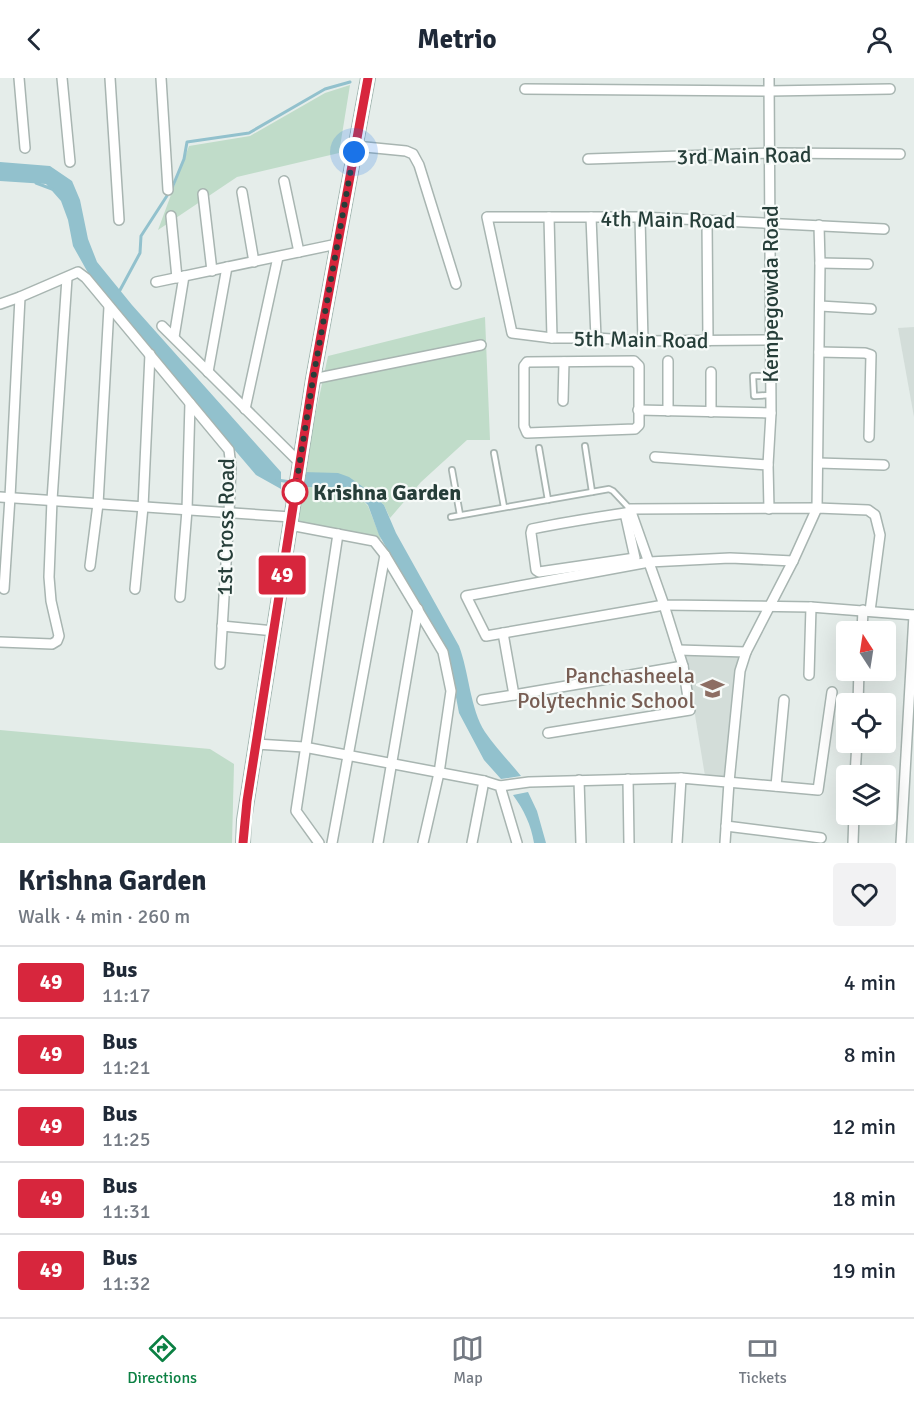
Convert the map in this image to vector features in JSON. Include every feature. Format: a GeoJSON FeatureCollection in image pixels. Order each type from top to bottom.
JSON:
{"type":"FeatureCollection","features":[{"type":"Feature","properties":{"kind":"street"},"geometry":{"type":"LineString","coordinates":[[19,78],[25,148]]}},
{"type":"Feature","properties":{"kind":"street"},"geometry":{"type":"LineString","coordinates":[[62,78],[70,162]]}},
{"type":"Feature","properties":{"kind":"street"},"geometry":{"type":"LineString","coordinates":[[110,78],[119,220]]}},
{"type":"Feature","properties":{"kind":"street"},"geometry":{"type":"LineString","coordinates":[[161,78],[168,190]]}},
{"type":"Feature","properties":{"kind":"street"},"geometry":{"type":"LineString","coordinates":[[243,843],[244,820],[313,379],[368,78]]}},
{"type":"Feature","properties":{"kind":"street","name":"Kempegowda Road"},"geometry":{"type":"LineString","coordinates":[[769,78],[771,413],[768,465],[769,509]]}},
{"type":"Feature","properties":{"kind":"street"},"geometry":{"type":"LineString","coordinates":[[525,89],[769,91],[890,88]]}},
{"type":"Feature","properties":{"kind":"street"},"geometry":{"type":"LineString","coordinates":[[355,146],[406,151],[414,154],[456,284]]}},
{"type":"Feature","properties":{"kind":"street","name":"3rd Main Road"},"geometry":{"type":"LineString","coordinates":[[588,159],[770,153],[900,154]]}},
{"type":"Feature","properties":{"kind":"street"},"geometry":{"type":"LineString","coordinates":[[284,181],[299,252]]}},
{"type":"Feature","properties":{"kind":"street"},"geometry":{"type":"LineString","coordinates":[[242,192],[254,262]]}},
{"type":"Feature","properties":{"kind":"street"},"geometry":{"type":"LineString","coordinates":[[203,194],[212,271]]}},
{"type":"Feature","properties":{"kind":"street"},"geometry":{"type":"LineString","coordinates":[[171,216],[181,277],[174,337]]}},
{"type":"Feature","properties":{"kind":"street","name":"4th Main Road"},"geometry":{"type":"LineString","coordinates":[[512,333],[487,217],[640,217],[884,229]]}},
{"type":"Feature","properties":{"kind":"street"},"geometry":{"type":"LineString","coordinates":[[549,217],[552,338]]}},
{"type":"Feature","properties":{"kind":"street"},"geometry":{"type":"LineString","coordinates":[[591,217],[596,338]]}},
{"type":"Feature","properties":{"kind":"street"},"geometry":{"type":"LineString","coordinates":[[640,217],[643,341]]}},
{"type":"Feature","properties":{"kind":"street"},"geometry":{"type":"LineString","coordinates":[[707,220],[708,341]]}},
{"type":"Feature","properties":{"kind":"street"},"geometry":{"type":"LineString","coordinates":[[725,843],[740,671],[746,652],[793,561],[817,508],[819,225]]}},
{"type":"Feature","properties":{"kind":"street"},"geometry":{"type":"LineString","coordinates":[[156,282],[337,244]]}},
{"type":"Feature","properties":{"kind":"street"},"geometry":{"type":"LineString","coordinates":[[245,409],[279,257]]}},
{"type":"Feature","properties":{"kind":"street"},"geometry":{"type":"LineString","coordinates":[[820,262],[868,264]]}},
{"type":"Feature","properties":{"kind":"street"},"geometry":{"type":"LineString","coordinates":[[208,372],[227,267]]}},
{"type":"Feature","properties":{"kind":"street","name":"1st Cross Road"},"geometry":{"type":"LineString","coordinates":[[67,278],[78,272],[86,278],[229,450],[229,513],[220,664]]}},
{"type":"Feature","properties":{"kind":"street"},"geometry":{"type":"LineString","coordinates":[[0,304],[67,278],[49,577],[51,601],[59,636],[52,644],[0,642]]}},
{"type":"Feature","properties":{"kind":"street"},"geometry":{"type":"LineString","coordinates":[[4,589],[20,297]]}},
{"type":"Feature","properties":{"kind":"street"},"geometry":{"type":"LineString","coordinates":[[820,306],[871,309]]}},
{"type":"Feature","properties":{"kind":"street"},"geometry":{"type":"LineString","coordinates":[[90,566],[98,504],[109,307]]}},
{"type":"Feature","properties":{"kind":"street"},"geometry":{"type":"LineString","coordinates":[[162,326],[299,467]]}},
{"type":"Feature","properties":{"kind":"street","name":"5th Main Road"},"geometry":{"type":"LineString","coordinates":[[512,333],[552,338],[643,341],[770,340]]}},
{"type":"Feature","properties":{"kind":"street"},"geometry":{"type":"LineString","coordinates":[[313,379],[481,345]]}},
{"type":"Feature","properties":{"kind":"street"},"geometry":{"type":"LineString","coordinates":[[819,352],[865,353],[871,356],[869,437]]}},
{"type":"Feature","properties":{"kind":"street"},"geometry":{"type":"LineString","coordinates":[[135,590],[150,354]]}},
{"type":"Feature","properties":{"kind":"street"},"geometry":{"type":"LineString","coordinates":[[668,361],[668,411]]}},
{"type":"Feature","properties":{"kind":"street"},"geometry":{"type":"LineString","coordinates":[[563,401],[564,362]]}},
{"type":"Feature","properties":{"kind":"street"},"geometry":{"type":"LineString","coordinates":[[564,362],[637,362],[639,366],[639,425],[630,431],[526,433],[524,426],[525,363],[564,362]]}},
{"type":"Feature","properties":{"kind":"street"},"geometry":{"type":"LineString","coordinates":[[711,372],[711,412]]}},
{"type":"Feature","properties":{"kind":"street"},"geometry":{"type":"LineString","coordinates":[[180,597],[187,510],[190,403]]}},
{"type":"Feature","properties":{"kind":"street"},"geometry":{"type":"LineString","coordinates":[[638,410],[771,413]]}},
{"type":"Feature","properties":{"kind":"street"},"geometry":{"type":"LineString","coordinates":[[655,457],[768,465]]}},
{"type":"Feature","properties":{"kind":"street"},"geometry":{"type":"LineString","coordinates":[[818,463],[884,465]]}},
{"type":"Feature","properties":{"kind":"street"},"geometry":{"type":"LineString","coordinates":[[0,497],[229,513],[291,521],[374,541],[385,555],[443,652],[451,691],[439,772],[423,843]]}},
{"type":"Feature","properties":{"kind":"street"},"geometry":{"type":"LineString","coordinates":[[629,511],[635,558],[539,572],[536,570],[532,529],[629,511],[817,508],[868,510],[875,515],[880,535],[864,621]]}},
{"type":"Feature","properties":{"kind":"street"},"geometry":{"type":"LineString","coordinates":[[548,733],[690,710],[683,666],[664,605],[629,511]]}},
{"type":"Feature","properties":{"kind":"street"},"geometry":{"type":"LineString","coordinates":[[319,843],[296,811],[338,534]]}},
{"type":"Feature","properties":{"kind":"street"},"geometry":{"type":"LineString","coordinates":[[332,843],[385,555]]}},
{"type":"Feature","properties":{"kind":"street"},"geometry":{"type":"LineString","coordinates":[[793,561],[730,558],[649,562],[466,596],[486,636],[664,605],[812,607],[914,615],[901,843]]}},
{"type":"Feature","properties":{"kind":"street"},"geometry":{"type":"LineString","coordinates":[[809,675],[812,607]]}},
{"type":"Feature","properties":{"kind":"street"},"geometry":{"type":"LineString","coordinates":[[378,843],[418,609]]}},
{"type":"Feature","properties":{"kind":"street"},"geometry":{"type":"LineString","coordinates":[[222,626],[274,631]]}},
{"type":"Feature","properties":{"kind":"street"},"geometry":{"type":"LineString","coordinates":[[503,633],[514,694]]}},
{"type":"Feature","properties":{"kind":"street"},"geometry":{"type":"LineString","coordinates":[[678,650],[746,652]]}},
{"type":"Feature","properties":{"kind":"street"},"geometry":{"type":"LineString","coordinates":[[482,700],[683,666]]}},
{"type":"Feature","properties":{"kind":"street"},"geometry":{"type":"LineString","coordinates":[[256,744],[304,747],[503,786],[529,782],[681,778],[818,790],[832,692]]}},
{"type":"Feature","properties":{"kind":"street"},"geometry":{"type":"LineString","coordinates":[[776,786],[784,700]]}},
{"type":"Feature","properties":{"kind":"street"},"geometry":{"type":"LineString","coordinates":[[677,843],[681,778]]}},
{"type":"Feature","properties":{"kind":"street"},"geometry":{"type":"LineString","coordinates":[[628,779],[629,843]]}},
{"type":"Feature","properties":{"kind":"street"},"geometry":{"type":"LineString","coordinates":[[579,780],[581,843]]}},
{"type":"Feature","properties":{"kind":"street"},"geometry":{"type":"LineString","coordinates":[[472,843],[484,781]]}},
{"type":"Feature","properties":{"kind":"street"},"geometry":{"type":"LineString","coordinates":[[503,786],[518,843]]}},
{"type":"Feature","properties":{"kind":"street"},"geometry":{"type":"LineString","coordinates":[[853,843],[854,825]]}},
{"type":"Feature","properties":{"kind":"street"},"geometry":{"type":"LineString","coordinates":[[726,826],[821,838]]}},
{"type":"Feature","properties":{"kind":"lane"},"geometry":{"type":"LineString","coordinates":[[770,376],[753,376],[754,396],[770,396]]}},
{"type":"Feature","properties":{"kind":"lane"},"geometry":{"type":"LineString","coordinates":[[585,446],[592,492]]}},
{"type":"Feature","properties":{"kind":"lane"},"geometry":{"type":"LineString","coordinates":[[539,448],[548,500]]}},
{"type":"Feature","properties":{"kind":"lane"},"geometry":{"type":"LineString","coordinates":[[494,453],[504,507]]}},
{"type":"Feature","properties":{"kind":"lane"},"geometry":{"type":"LineString","coordinates":[[452,470],[460,515]]}},
{"type":"Feature","properties":{"kind":"lane"},"geometry":{"type":"LineString","coordinates":[[451,517],[609,489],[614,491],[629,511]]}},
{"type":"Feature","properties":{"kind":"shaded area"},"geometry":{"type":"Polygon","coordinates":[[[914,327],[914,417],[898,328],[914,327]]]}},
{"type":"Feature","properties":{"kind":"shaded area","name":"Panchasheela Polytechnic School"},"geometry":{"type":"Polygon","coordinates":[[[685,654],[738,657],[728,779],[705,776],[685,654]]]}},
{"type":"Feature","properties":{"kind":"green space"},"geometry":{"type":"Polygon","coordinates":[[[350,85],[339,153],[237,177],[158,230],[189,146],[250,136],[325,93],[350,85]]]}},
{"type":"Feature","properties":{"kind":"green space"},"geometry":{"type":"Polygon","coordinates":[[[485,317],[490,440],[467,440],[421,482],[390,518],[384,505],[366,489],[303,472],[328,356],[485,317]]]}},
{"type":"Feature","properties":{"kind":"green space"},"geometry":{"type":"Polygon","coordinates":[[[302,487],[350,487],[368,506],[381,539],[294,524],[302,487]]]}},
{"type":"Feature","properties":{"kind":"green space"},"geometry":{"type":"Polygon","coordinates":[[[0,730],[210,749],[234,764],[232,843],[0,843],[0,730]]]}},
{"type":"Feature","properties":{"kind":"water"},"geometry":{"type":"Polygon","coordinates":[[[0,162],[50,166],[72,181],[80,200],[88,239],[97,262],[132,305],[281,472],[281,489],[256,475],[96,287],[73,246],[68,220],[61,201],[46,184],[0,181],[0,162]]]}},
{"type":"Feature","properties":{"kind":"water"},"geometry":{"type":"Polygon","coordinates":[[[303,472],[338,473],[349,477],[384,505],[396,533],[459,646],[480,723],[493,743],[521,776],[501,779],[484,760],[459,713],[448,655],[379,535],[368,505],[349,487],[302,487],[303,472]]]}},
{"type":"Feature","properties":{"kind":"water"},"geometry":{"type":"Polygon","coordinates":[[[528,792],[537,811],[546,843],[534,843],[526,818],[513,795],[528,792]]]}},
{"type":"Feature","properties":{"kind":"waterway"},"geometry":{"type":"LineString","coordinates":[[119,292],[140,253],[141,236],[172,188],[184,159],[187,142],[249,133],[325,89],[350,82]]}},
{"type":"Feature","properties":{"kind":"waterway"},"geometry":{"type":"LineString","coordinates":[[36,183],[52,189]]}},
{"type":"Feature","properties":{"kind":"waterway"},"geometry":{"type":"LineString","coordinates":[[277,480],[291,482]]}},
{"type":"Feature","properties":{"kind":"bus line","name":"49"},"geometry":{"type":"LineString","coordinates":[[243,843],[244,820],[313,379],[368,78]]}},
{"type":"Feature","properties":{"kind":"place","name":"Krishna Garden"},"geometry":{"type":"Point","coordinates":[295,492]}},
{"type":"Feature","properties":{"kind":"place","name":"Panchasheela Polytechnic School"},"geometry":{"type":"Point","coordinates":[713,688]}},
{"type":"Feature","properties":{"kind":"route"},"geometry":{"type":"LineString","coordinates":[[295,492],[354,152]]}}]}
